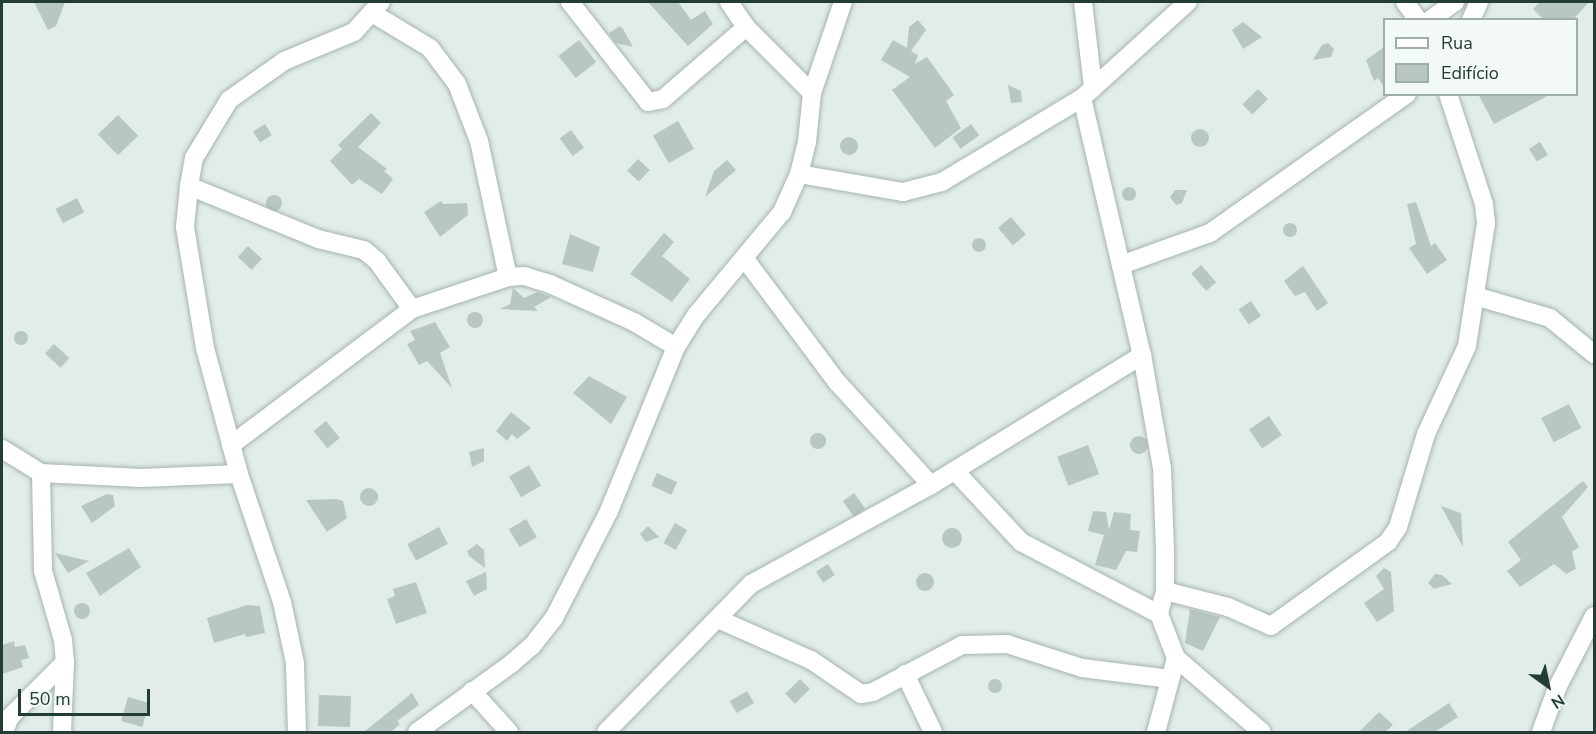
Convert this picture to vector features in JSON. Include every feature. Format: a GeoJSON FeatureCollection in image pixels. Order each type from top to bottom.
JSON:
{"type":"FeatureCollection","features":[{"type":"Feature","properties":{"kind":"street"},"geometry":{"type":"LineString","coordinates":[[570,2],[648,102],[663,99],[746,27]]}},
{"type":"Feature","properties":{"kind":"street"},"geometry":{"type":"LineString","coordinates":[[729,2],[746,27],[812,93]]}},
{"type":"Feature","properties":{"kind":"street"},"geometry":{"type":"LineString","coordinates":[[417,732],[532,646],[554,618],[609,511],[676,347],[697,314],[782,212],[799,174],[807,142],[812,93],[843,2]]}},
{"type":"Feature","properties":{"kind":"street"},"geometry":{"type":"LineString","coordinates":[[1083,2],[1087,93],[1121,265],[1142,355],[1162,468],[1165,591],[1159,614],[1176,658],[1262,732]]}},
{"type":"Feature","properties":{"kind":"street"},"geometry":{"type":"LineString","coordinates":[[799,174],[903,192],[924,189],[1087,93],[1188,2]]}},
{"type":"Feature","properties":{"kind":"street"},"geometry":{"type":"LineString","coordinates":[[1405,2],[1417,18]]}},
{"type":"Feature","properties":{"kind":"street"},"geometry":{"type":"LineString","coordinates":[[1433,18],[1455,2]]}},
{"type":"Feature","properties":{"kind":"street"},"geometry":{"type":"LineString","coordinates":[[1472,18],[1479,2]]}},
{"type":"Feature","properties":{"kind":"street"},"geometry":{"type":"LineString","coordinates":[[297,732],[295,663],[282,602],[239,474],[205,348],[185,227],[194,158],[230,100],[284,61],[354,32],[377,7],[430,48],[457,84],[479,141],[508,277]]}},
{"type":"Feature","properties":{"kind":"street"},"geometry":{"type":"LineString","coordinates":[[1121,265],[1210,233],[1404,96]]}},
{"type":"Feature","properties":{"kind":"street"},"geometry":{"type":"LineString","coordinates":[[1165,591],[1228,607],[1271,626],[1283,621],[1388,542],[1398,527],[1426,434],[1467,346],[1486,223],[1484,204],[1449,96]]}},
{"type":"Feature","properties":{"kind":"street"},"geometry":{"type":"LineString","coordinates":[[189,186],[318,239],[364,250],[377,261],[412,309]]}},
{"type":"Feature","properties":{"kind":"street"},"geometry":{"type":"LineString","coordinates":[[745,259],[837,382],[931,485]]}},
{"type":"Feature","properties":{"kind":"street"},"geometry":{"type":"LineString","coordinates":[[231,445],[412,309],[508,277],[524,276],[550,284],[634,322],[676,347]]}},
{"type":"Feature","properties":{"kind":"street"},"geometry":{"type":"LineString","coordinates":[[1476,296],[1550,318],[1594,354]]}},
{"type":"Feature","properties":{"kind":"street"},"geometry":{"type":"LineString","coordinates":[[606,732],[764,575],[823,548],[955,471],[1142,355]]}},
{"type":"Feature","properties":{"kind":"street"},"geometry":{"type":"LineString","coordinates":[[2,449],[41,473],[141,478],[239,474]]}},
{"type":"Feature","properties":{"kind":"street"},"geometry":{"type":"LineString","coordinates":[[955,471],[1022,542],[1159,614]]}},
{"type":"Feature","properties":{"kind":"street"},"geometry":{"type":"LineString","coordinates":[[41,473],[43,571],[63,640],[65,662],[62,732]]}},
{"type":"Feature","properties":{"kind":"street"},"geometry":{"type":"LineString","coordinates":[[1541,732],[1557,688],[1594,616]]}},
{"type":"Feature","properties":{"kind":"street"},"geometry":{"type":"LineString","coordinates":[[718,619],[811,660],[861,694],[962,645],[1007,644],[1082,668],[1170,679]]}},
{"type":"Feature","properties":{"kind":"street"},"geometry":{"type":"LineString","coordinates":[[1156,732],[1176,658]]}},
{"type":"Feature","properties":{"kind":"street"},"geometry":{"type":"LineString","coordinates":[[5,722],[65,662]]}},
{"type":"Feature","properties":{"kind":"street"},"geometry":{"type":"LineString","coordinates":[[904,674],[933,732]]}},
{"type":"Feature","properties":{"kind":"street"},"geometry":{"type":"LineString","coordinates":[[472,691],[509,732]]}},
{"type":"Feature","properties":{"kind":"building"},"geometry":{"type":"Polygon","coordinates":[[[34,2],[65,2],[56,26],[48,30],[34,2]]]}},
{"type":"Feature","properties":{"kind":"building"},"geometry":{"type":"Polygon","coordinates":[[[648,2],[678,2],[691,20],[705,11],[713,24],[688,46],[648,2]]]}},
{"type":"Feature","properties":{"kind":"building"},"geometry":{"type":"Polygon","coordinates":[[[1540,2],[1589,2],[1575,18],[1542,18],[1533,9],[1540,2]]]}},
{"type":"Feature","properties":{"kind":"building"},"geometry":{"type":"Polygon","coordinates":[[[918,20],[926,30],[911,51],[918,55],[915,64],[927,57],[950,89],[954,95],[946,101],[961,128],[935,148],[892,90],[910,77],[881,60],[893,40],[907,48],[909,27],[918,20]]]}},
{"type":"Feature","properties":{"kind":"building"},"geometry":{"type":"Polygon","coordinates":[[[1243,22],[1262,37],[1243,49],[1232,30],[1243,22]]]}},
{"type":"Feature","properties":{"kind":"building"},"geometry":{"type":"Polygon","coordinates":[[[620,26],[633,47],[616,43],[609,33],[620,26]]]}},
{"type":"Feature","properties":{"kind":"building"},"geometry":{"type":"Polygon","coordinates":[[[579,40],[596,62],[576,78],[559,56],[579,40]]]}},
{"type":"Feature","properties":{"kind":"building"},"geometry":{"type":"Polygon","coordinates":[[[1328,43],[1334,49],[1331,57],[1313,60],[1322,45],[1328,43]]]}},
{"type":"Feature","properties":{"kind":"building"},"geometry":{"type":"Polygon","coordinates":[[[1383,48],[1383,86],[1378,78],[1374,81],[1366,60],[1383,48]]]}},
{"type":"Feature","properties":{"kind":"building"},"geometry":{"type":"Polygon","coordinates":[[[1008,85],[1021,91],[1022,102],[1011,103],[1008,85]]]}},
{"type":"Feature","properties":{"kind":"building"},"geometry":{"type":"Polygon","coordinates":[[[1258,89],[1268,99],[1252,114],[1242,105],[1258,89]]]}},
{"type":"Feature","properties":{"kind":"building"},"geometry":{"type":"Polygon","coordinates":[[[1479,96],[1547,96],[1494,124],[1479,96]]]}},
{"type":"Feature","properties":{"kind":"building"},"geometry":{"type":"Polygon","coordinates":[[[371,113],[381,123],[358,147],[387,169],[384,171],[393,179],[382,194],[359,179],[352,185],[330,161],[342,149],[338,145],[371,113]]]}},
{"type":"Feature","properties":{"kind":"building"},"geometry":{"type":"Polygon","coordinates":[[[118,115],[138,136],[118,155],[98,134],[118,115]]]}},
{"type":"Feature","properties":{"kind":"building"},"geometry":{"type":"Polygon","coordinates":[[[678,121],[694,149],[669,163],[653,136],[678,121]]]}},
{"type":"Feature","properties":{"kind":"building"},"geometry":{"type":"Polygon","coordinates":[[[265,124],[272,135],[260,142],[253,131],[265,124]]]}},
{"type":"Feature","properties":{"kind":"building"},"geometry":{"type":"Polygon","coordinates":[[[971,124],[979,135],[961,149],[952,138],[971,124]]]}},
{"type":"Feature","properties":{"kind":"building"},"geometry":{"type":"Polygon","coordinates":[[[1196,129],[1204,129],[1209,134],[1207,145],[1196,147],[1191,142],[1191,134],[1196,129]]]}},
{"type":"Feature","properties":{"kind":"building"},"geometry":{"type":"Polygon","coordinates":[[[571,130],[584,148],[573,156],[560,138],[571,130]]]}},
{"type":"Feature","properties":{"kind":"building"},"geometry":{"type":"Polygon","coordinates":[[[849,137],[855,140],[858,146],[855,152],[849,155],[843,152],[840,146],[843,140],[849,137]]]}},
{"type":"Feature","properties":{"kind":"building"},"geometry":{"type":"Polygon","coordinates":[[[1540,142],[1548,155],[1537,162],[1529,149],[1540,142]]]}},
{"type":"Feature","properties":{"kind":"building"},"geometry":{"type":"Polygon","coordinates":[[[638,159],[650,170],[639,182],[627,171],[638,159]]]}},
{"type":"Feature","properties":{"kind":"building"},"geometry":{"type":"Polygon","coordinates":[[[727,160],[736,170],[705,197],[714,171],[727,160]]]}},
{"type":"Feature","properties":{"kind":"building"},"geometry":{"type":"Polygon","coordinates":[[[1126,187],[1132,187],[1136,194],[1132,201],[1126,201],[1122,197],[1122,191],[1126,187]]]}},
{"type":"Feature","properties":{"kind":"building"},"geometry":{"type":"Polygon","coordinates":[[[1175,190],[1187,190],[1182,203],[1176,205],[1170,197],[1175,190]]]}},
{"type":"Feature","properties":{"kind":"building"},"geometry":{"type":"Polygon","coordinates":[[[274,195],[282,203],[274,211],[266,203],[274,195]]]}},
{"type":"Feature","properties":{"kind":"building"},"geometry":{"type":"Polygon","coordinates":[[[77,198],[84,212],[63,223],[56,209],[77,198]]]}},
{"type":"Feature","properties":{"kind":"building"},"geometry":{"type":"Polygon","coordinates":[[[441,201],[443,204],[467,203],[468,215],[440,237],[424,212],[441,201]]]}},
{"type":"Feature","properties":{"kind":"building"},"geometry":{"type":"Polygon","coordinates":[[[1416,202],[1431,246],[1435,243],[1447,260],[1427,274],[1409,248],[1416,244],[1407,204],[1416,202]]]}},
{"type":"Feature","properties":{"kind":"building"},"geometry":{"type":"Polygon","coordinates":[[[1011,217],[1026,235],[1013,246],[998,228],[1011,217]]]}},
{"type":"Feature","properties":{"kind":"building"},"geometry":{"type":"Polygon","coordinates":[[[1287,223],[1293,223],[1297,230],[1293,237],[1287,237],[1283,233],[1283,227],[1287,223]]]}},
{"type":"Feature","properties":{"kind":"building"},"geometry":{"type":"Polygon","coordinates":[[[664,233],[674,242],[662,256],[690,279],[672,302],[630,274],[664,233]]]}},
{"type":"Feature","properties":{"kind":"building"},"geometry":{"type":"Polygon","coordinates":[[[570,234],[600,247],[593,272],[562,264],[570,234]]]}},
{"type":"Feature","properties":{"kind":"building"},"geometry":{"type":"Polygon","coordinates":[[[976,238],[982,238],[986,245],[982,252],[976,252],[972,248],[972,242],[976,238]]]}},
{"type":"Feature","properties":{"kind":"building"},"geometry":{"type":"Polygon","coordinates":[[[248,246],[262,259],[252,270],[238,257],[248,246]]]}},
{"type":"Feature","properties":{"kind":"building"},"geometry":{"type":"Polygon","coordinates":[[[1201,265],[1216,282],[1206,291],[1191,274],[1201,265]]]}},
{"type":"Feature","properties":{"kind":"building"},"geometry":{"type":"Polygon","coordinates":[[[1303,266],[1328,303],[1317,311],[1305,292],[1295,296],[1284,281],[1303,266]]]}},
{"type":"Feature","properties":{"kind":"building"},"geometry":{"type":"Polygon","coordinates":[[[513,288],[524,298],[537,292],[551,297],[534,307],[538,311],[500,309],[510,304],[513,288]]]}},
{"type":"Feature","properties":{"kind":"building"},"geometry":{"type":"Polygon","coordinates":[[[1251,301],[1261,316],[1249,324],[1239,309],[1251,301]]]}},
{"type":"Feature","properties":{"kind":"building"},"geometry":{"type":"Polygon","coordinates":[[[472,312],[478,312],[483,320],[481,326],[472,328],[467,323],[467,317],[472,312]]]}},
{"type":"Feature","properties":{"kind":"building"},"geometry":{"type":"Polygon","coordinates":[[[435,322],[450,347],[440,353],[452,388],[427,361],[419,365],[407,344],[415,340],[410,331],[435,322]]]}},
{"type":"Feature","properties":{"kind":"building"},"geometry":{"type":"Polygon","coordinates":[[[18,331],[24,331],[28,338],[24,345],[18,345],[14,341],[14,335],[18,331]]]}},
{"type":"Feature","properties":{"kind":"building"},"geometry":{"type":"Polygon","coordinates":[[[54,344],[69,358],[60,368],[45,354],[54,344]]]}},
{"type":"Feature","properties":{"kind":"building"},"geometry":{"type":"Polygon","coordinates":[[[589,376],[627,397],[611,424],[573,393],[589,376]]]}},
{"type":"Feature","properties":{"kind":"building"},"geometry":{"type":"Polygon","coordinates":[[[1569,404],[1581,428],[1554,442],[1541,418],[1569,404]]]}},
{"type":"Feature","properties":{"kind":"building"},"geometry":{"type":"Polygon","coordinates":[[[511,412],[531,428],[517,439],[512,434],[507,441],[496,431],[511,412]]]}},
{"type":"Feature","properties":{"kind":"building"},"geometry":{"type":"Polygon","coordinates":[[[1269,416],[1282,435],[1262,448],[1249,429],[1269,416]]]}},
{"type":"Feature","properties":{"kind":"building"},"geometry":{"type":"Polygon","coordinates":[[[326,421],[340,438],[327,448],[314,431],[326,421]]]}},
{"type":"Feature","properties":{"kind":"building"},"geometry":{"type":"Polygon","coordinates":[[[815,433],[821,433],[826,441],[824,447],[815,449],[810,444],[810,438],[815,433]]]}},
{"type":"Feature","properties":{"kind":"building"},"geometry":{"type":"Polygon","coordinates":[[[1139,436],[1145,439],[1148,445],[1145,451],[1139,454],[1133,451],[1130,445],[1133,439],[1139,436]]]}},
{"type":"Feature","properties":{"kind":"building"},"geometry":{"type":"Polygon","coordinates":[[[1088,445],[1099,474],[1068,486],[1057,457],[1088,445]]]}},
{"type":"Feature","properties":{"kind":"building"},"geometry":{"type":"Polygon","coordinates":[[[484,448],[484,461],[472,467],[469,452],[484,448]]]}},
{"type":"Feature","properties":{"kind":"building"},"geometry":{"type":"Polygon","coordinates":[[[529,465],[541,486],[521,497],[509,477],[529,465]]]}},
{"type":"Feature","properties":{"kind":"building"},"geometry":{"type":"Polygon","coordinates":[[[657,473],[677,482],[671,495],[651,486],[657,473]]]}},
{"type":"Feature","properties":{"kind":"building"},"geometry":{"type":"Polygon","coordinates":[[[1583,481],[1588,487],[1562,517],[1579,547],[1572,552],[1576,569],[1566,574],[1554,564],[1520,587],[1507,571],[1521,560],[1508,542],[1583,481]]]}},
{"type":"Feature","properties":{"kind":"building"},"geometry":{"type":"Polygon","coordinates":[[[365,488],[373,488],[378,493],[376,504],[365,506],[360,501],[360,493],[365,488]]]}},
{"type":"Feature","properties":{"kind":"building"},"geometry":{"type":"Polygon","coordinates":[[[854,493],[865,508],[854,517],[843,501],[854,493]]]}},
{"type":"Feature","properties":{"kind":"building"},"geometry":{"type":"Polygon","coordinates":[[[107,494],[113,495],[115,506],[92,523],[81,506],[107,494]]]}},
{"type":"Feature","properties":{"kind":"building"},"geometry":{"type":"Polygon","coordinates":[[[337,499],[343,501],[347,518],[327,532],[306,500],[337,499]]]}},
{"type":"Feature","properties":{"kind":"building"},"geometry":{"type":"Polygon","coordinates":[[[1441,506],[1461,513],[1463,547],[1441,506]]]}},
{"type":"Feature","properties":{"kind":"building"},"geometry":{"type":"Polygon","coordinates":[[[1093,511],[1106,512],[1109,530],[1114,512],[1131,514],[1130,530],[1140,531],[1137,552],[1126,551],[1116,570],[1095,565],[1104,535],[1088,531],[1093,511]]]}},
{"type":"Feature","properties":{"kind":"building"},"geometry":{"type":"Polygon","coordinates":[[[526,519],[537,537],[520,547],[509,529],[526,519]]]}},
{"type":"Feature","properties":{"kind":"building"},"geometry":{"type":"Polygon","coordinates":[[[675,523],[687,530],[676,550],[664,543],[675,523]]]}},
{"type":"Feature","properties":{"kind":"building"},"geometry":{"type":"Polygon","coordinates":[[[648,526],[659,537],[646,542],[640,534],[648,526]]]}},
{"type":"Feature","properties":{"kind":"building"},"geometry":{"type":"Polygon","coordinates":[[[439,527],[448,544],[416,561],[407,544],[439,527]]]}},
{"type":"Feature","properties":{"kind":"building"},"geometry":{"type":"Polygon","coordinates":[[[952,528],[959,531],[962,538],[959,545],[952,548],[945,545],[942,538],[945,531],[952,528]]]}},
{"type":"Feature","properties":{"kind":"building"},"geometry":{"type":"Polygon","coordinates":[[[477,544],[484,550],[485,568],[469,556],[467,551],[477,544]]]}},
{"type":"Feature","properties":{"kind":"building"},"geometry":{"type":"Polygon","coordinates":[[[129,548],[141,567],[100,596],[86,573],[129,548]]]}},
{"type":"Feature","properties":{"kind":"building"},"geometry":{"type":"Polygon","coordinates":[[[55,553],[89,561],[68,573],[55,553]]]}},
{"type":"Feature","properties":{"kind":"building"},"geometry":{"type":"Polygon","coordinates":[[[828,564],[835,575],[823,582],[816,571],[828,564]]]}},
{"type":"Feature","properties":{"kind":"building"},"geometry":{"type":"Polygon","coordinates":[[[1384,568],[1391,572],[1394,611],[1377,622],[1364,603],[1384,589],[1376,576],[1384,568]]]}},
{"type":"Feature","properties":{"kind":"building"},"geometry":{"type":"Polygon","coordinates":[[[486,572],[487,589],[474,596],[466,581],[486,572]]]}},
{"type":"Feature","properties":{"kind":"building"},"geometry":{"type":"Polygon","coordinates":[[[925,573],[931,576],[934,582],[931,588],[925,591],[919,588],[916,582],[919,576],[925,573]]]}},
{"type":"Feature","properties":{"kind":"building"},"geometry":{"type":"Polygon","coordinates":[[[1435,574],[1442,575],[1452,584],[1434,589],[1428,583],[1435,574]]]}},
{"type":"Feature","properties":{"kind":"building"},"geometry":{"type":"Polygon","coordinates":[[[416,582],[427,613],[396,624],[387,599],[395,596],[393,589],[416,582]]]}},
{"type":"Feature","properties":{"kind":"building"},"geometry":{"type":"Polygon","coordinates":[[[82,603],[88,605],[90,611],[88,617],[82,619],[76,617],[74,611],[76,605],[82,603]]]}},
{"type":"Feature","properties":{"kind":"building"},"geometry":{"type":"Polygon","coordinates":[[[247,605],[260,606],[265,633],[246,637],[245,634],[214,643],[207,618],[247,605]]]}},
{"type":"Feature","properties":{"kind":"building"},"geometry":{"type":"Polygon","coordinates":[[[1190,609],[1220,617],[1203,651],[1185,643],[1190,609]]]}},
{"type":"Feature","properties":{"kind":"building"},"geometry":{"type":"Polygon","coordinates":[[[14,641],[15,647],[25,645],[29,658],[21,660],[23,667],[2,674],[2,645],[14,641]]]}},
{"type":"Feature","properties":{"kind":"building"},"geometry":{"type":"Polygon","coordinates":[[[800,679],[810,689],[795,704],[785,694],[800,679]]]}},
{"type":"Feature","properties":{"kind":"building"},"geometry":{"type":"Polygon","coordinates":[[[992,679],[998,679],[1002,686],[998,693],[992,693],[988,689],[988,683],[992,679]]]}},
{"type":"Feature","properties":{"kind":"building"},"geometry":{"type":"Polygon","coordinates":[[[747,691],[754,703],[737,713],[730,701],[747,691]]]}},
{"type":"Feature","properties":{"kind":"building"},"geometry":{"type":"Polygon","coordinates":[[[412,693],[419,705],[397,721],[400,724],[391,732],[364,732],[412,693]]]}},
{"type":"Feature","properties":{"kind":"building"},"geometry":{"type":"Polygon","coordinates":[[[319,695],[351,696],[350,727],[318,726],[319,695]]]}},
{"type":"Feature","properties":{"kind":"building"},"geometry":{"type":"Polygon","coordinates":[[[128,697],[149,703],[142,727],[121,721],[128,697]]]}},
{"type":"Feature","properties":{"kind":"building"},"geometry":{"type":"Polygon","coordinates":[[[1449,703],[1458,717],[1435,732],[1405,732],[1449,703]]]}},
{"type":"Feature","properties":{"kind":"building"},"geometry":{"type":"Polygon","coordinates":[[[1379,712],[1393,725],[1385,732],[1359,732],[1379,712]]]}}]}
